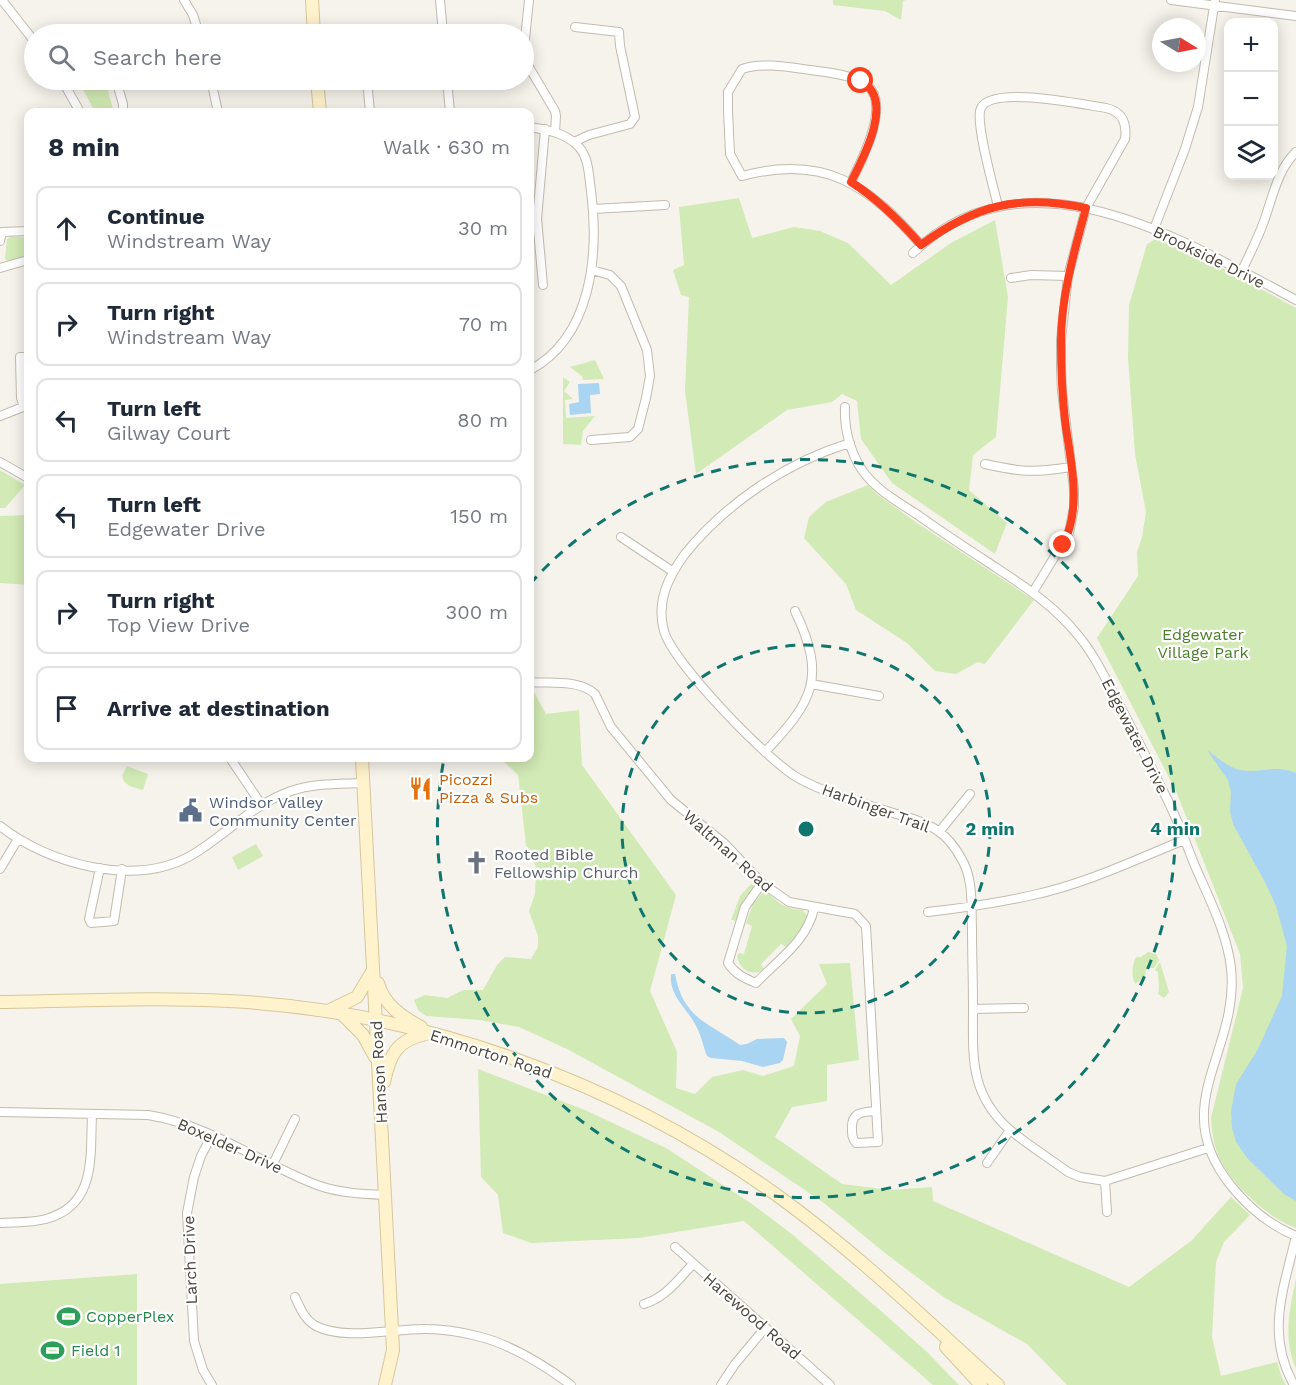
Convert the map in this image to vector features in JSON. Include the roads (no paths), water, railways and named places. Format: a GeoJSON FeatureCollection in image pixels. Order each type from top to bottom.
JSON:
{"type":"FeatureCollection","features":[{"type":"Feature","properties":{"kind":"main road"},"geometry":{"type":"LineString","coordinates":[[312,0],[313,24]]}},
{"type":"Feature","properties":{"kind":"main road"},"geometry":{"type":"LineString","coordinates":[[318,90],[320,108]]}},
{"type":"Feature","properties":{"kind":"main road","name":"Hanson Road"},"geometry":{"type":"LineString","coordinates":[[362,762],[392,1330],[391,1363],[384,1385]]}},
{"type":"Feature","properties":{"kind":"main road"},"geometry":{"type":"LineString","coordinates":[[328,1011],[357,997],[373,969]]}},
{"type":"Feature","properties":{"kind":"main road"},"geometry":{"type":"LineString","coordinates":[[373,969],[379,989],[390,1006],[435,1035]]}},
{"type":"Feature","properties":{"kind":"main road","name":"Emmorton Road"},"geometry":{"type":"LineString","coordinates":[[0,1002],[194,1000],[267,1004],[328,1011],[376,1021],[514,1058],[581,1084],[634,1109],[697,1143],[733,1166],[801,1213],[840,1244],[998,1385]]}},
{"type":"Feature","properties":{"kind":"main road"},"geometry":{"type":"LineString","coordinates":[[341,1014],[369,1044],[379,1068]]}},
{"type":"Feature","properties":{"kind":"main road"},"geometry":{"type":"LineString","coordinates":[[380,1098],[387,1066],[400,1044],[416,1036],[435,1035]]}},
{"type":"Feature","properties":{"kind":"main road","name":"Emmorton Road"},"geometry":{"type":"LineString","coordinates":[[912,1308],[981,1385]]}},
{"type":"Feature","properties":{"kind":"street"},"geometry":{"type":"LineString","coordinates":[[2,0],[24,28]]}},
{"type":"Feature","properties":{"kind":"street"},"geometry":{"type":"LineString","coordinates":[[184,0],[196,24]]}},
{"type":"Feature","properties":{"kind":"street"},"geometry":{"type":"LineString","coordinates":[[440,0],[442,24]]}},
{"type":"Feature","properties":{"kind":"street"},"geometry":{"type":"LineString","coordinates":[[527,24],[529,0]]}},
{"type":"Feature","properties":{"kind":"street"},"geometry":{"type":"LineString","coordinates":[[1171,0],[1215,3],[1296,16]]}},
{"type":"Feature","properties":{"kind":"street"},"geometry":{"type":"LineString","coordinates":[[1154,229],[1185,149],[1198,107],[1215,3]]}},
{"type":"Feature","properties":{"kind":"street"},"geometry":{"type":"LineString","coordinates":[[574,142],[589,135],[630,124],[635,117],[619,32],[575,27]]}},
{"type":"Feature","properties":{"kind":"street"},"geometry":{"type":"LineString","coordinates":[[851,182],[861,162],[876,117],[876,98],[867,84],[823,72],[759,66],[742,69],[728,92],[729,154],[742,176],[757,172],[800,169],[826,173],[851,182],[875,198],[921,245]]}},
{"type":"Feature","properties":{"kind":"street"},"geometry":{"type":"LineString","coordinates":[[534,76],[555,111],[555,132]]}},
{"type":"Feature","properties":{"kind":"street"},"geometry":{"type":"LineString","coordinates":[[68,90],[78,108]]}},
{"type":"Feature","properties":{"kind":"street"},"geometry":{"type":"LineString","coordinates":[[119,90],[123,108]]}},
{"type":"Feature","properties":{"kind":"street"},"geometry":{"type":"LineString","coordinates":[[213,90],[217,108]]}},
{"type":"Feature","properties":{"kind":"street"},"geometry":{"type":"LineString","coordinates":[[369,90],[370,108]]}},
{"type":"Feature","properties":{"kind":"street"},"geometry":{"type":"LineString","coordinates":[[448,90],[450,108]]}},
{"type":"Feature","properties":{"kind":"street"},"geometry":{"type":"LineString","coordinates":[[998,206],[985,150],[980,110],[987,101],[1019,96],[1106,108],[1122,117],[1126,128],[1125,139],[1086,208],[1068,276],[1061,339],[1061,369],[1074,498],[1071,527],[1063,545],[1033,592]]}},
{"type":"Feature","properties":{"kind":"street"},"geometry":{"type":"LineString","coordinates":[[534,128],[555,132],[574,142],[581,149],[586,159],[593,209],[592,270],[574,327],[556,352],[548,360],[534,368]]}},
{"type":"Feature","properties":{"kind":"street"},"geometry":{"type":"LineString","coordinates":[[543,285],[537,219],[544,129]]}},
{"type":"Feature","properties":{"kind":"street"},"geometry":{"type":"LineString","coordinates":[[1242,271],[1263,225],[1281,174],[1288,160],[1296,152]]}},
{"type":"Feature","properties":{"kind":"street"},"geometry":{"type":"LineString","coordinates":[[913,253],[958,220],[998,206],[1039,202],[1086,208]]}},
{"type":"Feature","properties":{"kind":"street"},"geometry":{"type":"LineString","coordinates":[[593,209],[665,206]]}},
{"type":"Feature","properties":{"kind":"street","name":"Brookside Drive"},"geometry":{"type":"LineString","coordinates":[[1086,208],[1175,237],[1296,300]]}},
{"type":"Feature","properties":{"kind":"street"},"geometry":{"type":"LineString","coordinates":[[0,241],[2,232],[24,231]]}},
{"type":"Feature","properties":{"kind":"street"},"geometry":{"type":"LineString","coordinates":[[0,268],[24,261]]}},
{"type":"Feature","properties":{"kind":"street"},"geometry":{"type":"LineString","coordinates":[[591,440],[630,437],[638,429],[650,376],[647,350],[621,286],[610,275],[592,270]]}},
{"type":"Feature","properties":{"kind":"street"},"geometry":{"type":"LineString","coordinates":[[1011,278],[1031,275],[1068,276]]}},
{"type":"Feature","properties":{"kind":"street"},"geometry":{"type":"LineString","coordinates":[[24,357],[20,357],[21,398],[24,403]]}},
{"type":"Feature","properties":{"kind":"street"},"geometry":{"type":"LineString","coordinates":[[0,416],[24,407]]}},
{"type":"Feature","properties":{"kind":"street","name":"Edgewater Drive"},"geometry":{"type":"LineString","coordinates":[[845,407],[845,424],[850,443],[862,470],[882,491],[1033,592],[1060,615],[1094,657],[1169,802],[1223,938],[1231,969],[1232,991],[1229,1008],[1203,1108],[1203,1133],[1208,1148],[1215,1164],[1241,1198],[1275,1227],[1296,1236]]}},
{"type":"Feature","properties":{"kind":"street","name":"Harbinger Trail"},"geometry":{"type":"LineString","coordinates":[[850,443],[813,455],[786,468],[724,515],[691,548],[672,571],[664,593],[662,606],[664,631],[670,646],[683,664],[765,752],[783,768],[827,792],[912,819],[939,832],[961,858],[970,883],[972,1038],[978,1087],[1010,1130],[1068,1172],[1105,1182]]}},
{"type":"Feature","properties":{"kind":"street"},"geometry":{"type":"LineString","coordinates":[[0,462],[24,476]]}},
{"type":"Feature","properties":{"kind":"street"},"geometry":{"type":"LineString","coordinates":[[985,464],[1019,472],[1070,467]]}},
{"type":"Feature","properties":{"kind":"street"},"geometry":{"type":"LineString","coordinates":[[621,537],[672,571]]}},
{"type":"Feature","properties":{"kind":"street"},"geometry":{"type":"LineString","coordinates":[[765,752],[798,716],[811,684],[811,653],[795,611]]}},
{"type":"Feature","properties":{"kind":"street","name":"Waltman Road"},"geometry":{"type":"LineString","coordinates":[[534,682],[579,685],[592,690],[611,727],[671,800],[724,843],[762,883],[789,902],[855,915],[866,926],[878,1142],[856,1143],[852,1138],[851,1120],[858,1113],[876,1111]]}},
{"type":"Feature","properties":{"kind":"street"},"geometry":{"type":"LineString","coordinates":[[811,684],[879,696]]}},
{"type":"Feature","properties":{"kind":"street"},"geometry":{"type":"LineString","coordinates":[[233,762],[261,804]]}},
{"type":"Feature","properties":{"kind":"street"},"geometry":{"type":"LineString","coordinates":[[0,826],[18,839],[54,857],[100,868],[162,866],[191,856],[261,804],[300,788],[363,783]]}},
{"type":"Feature","properties":{"kind":"street"},"geometry":{"type":"LineString","coordinates":[[939,832],[970,794]]}},
{"type":"Feature","properties":{"kind":"street"},"geometry":{"type":"LineString","coordinates":[[0,869],[18,839]]}},
{"type":"Feature","properties":{"kind":"street"},"geometry":{"type":"LineString","coordinates":[[928,912],[971,907],[1064,887],[1184,840]]}},
{"type":"Feature","properties":{"kind":"street"},"geometry":{"type":"LineString","coordinates":[[100,868],[89,919],[92,923],[114,921],[122,869]]}},
{"type":"Feature","properties":{"kind":"street"},"geometry":{"type":"LineString","coordinates":[[762,883],[745,907],[728,963],[734,971],[746,979],[756,983],[801,938],[808,927],[814,908]]}},
{"type":"Feature","properties":{"kind":"street"},"geometry":{"type":"LineString","coordinates":[[973,1009],[1024,1008]]}},
{"type":"Feature","properties":{"kind":"street","name":"Boxelder Drive"},"geometry":{"type":"LineString","coordinates":[[0,1112],[148,1115],[163,1118],[196,1127],[319,1186],[352,1193],[385,1195]]}},
{"type":"Feature","properties":{"kind":"street"},"geometry":{"type":"LineString","coordinates":[[0,1223],[46,1219],[64,1210],[79,1197],[90,1172],[92,1114]]}},
{"type":"Feature","properties":{"kind":"street"},"geometry":{"type":"LineString","coordinates":[[273,1164],[295,1119]]}},
{"type":"Feature","properties":{"kind":"street"},"geometry":{"type":"LineString","coordinates":[[987,1162],[1010,1130]]}},
{"type":"Feature","properties":{"kind":"street","name":"Larch Drive"},"geometry":{"type":"LineString","coordinates":[[212,1135],[201,1156],[194,1177],[187,1222],[194,1341],[203,1370],[212,1385]]}},
{"type":"Feature","properties":{"kind":"street"},"geometry":{"type":"LineString","coordinates":[[1107,1212],[1105,1182],[1208,1148]]}},
{"type":"Feature","properties":{"kind":"street"},"geometry":{"type":"LineString","coordinates":[[1294,1385],[1282,1358],[1277,1322],[1296,1236]]}},
{"type":"Feature","properties":{"kind":"street","name":"Harewood Road"},"geometry":{"type":"LineString","coordinates":[[675,1247],[830,1385]]}},
{"type":"Feature","properties":{"kind":"street"},"geometry":{"type":"LineString","coordinates":[[644,1304],[655,1301],[665,1294],[693,1264]]}},
{"type":"Feature","properties":{"kind":"street"},"geometry":{"type":"LineString","coordinates":[[295,1297],[300,1309],[310,1322],[324,1329],[346,1332],[426,1329],[481,1337],[523,1355],[571,1385]]}},
{"type":"Feature","properties":{"kind":"street"},"geometry":{"type":"LineString","coordinates":[[721,1385],[765,1328]]}},
{"type":"Feature","properties":{"kind":"water"},"geometry":{"type":"Polygon","coordinates":[[[599,383],[600,394],[590,395],[591,413],[570,415],[569,404],[579,402],[578,384],[599,383]]]}},
{"type":"Feature","properties":{"kind":"water"},"geometry":{"type":"Polygon","coordinates":[[[1207,750],[1235,769],[1254,771],[1280,769],[1296,773],[1296,1201],[1284,1194],[1248,1159],[1236,1142],[1232,1128],[1231,1112],[1236,1084],[1257,1051],[1282,996],[1287,946],[1276,906],[1233,824],[1228,780],[1207,750]]]}},
{"type":"Feature","properties":{"kind":"water"},"geometry":{"type":"Polygon","coordinates":[[[671,974],[675,974],[679,989],[690,1010],[740,1045],[757,1039],[784,1038],[787,1042],[783,1060],[780,1063],[763,1067],[742,1061],[707,1056],[697,1028],[675,995],[671,974]]]}},
{"type":"Feature","properties":{"kind":"place","name":"Picozzi Pizza & Subs"},"geometry":{"type":"Point","coordinates":[421,788]}},
{"type":"Feature","properties":{"kind":"place","name":"Windsor Valley Community Center"},"geometry":{"type":"Point","coordinates":[191,811]}},
{"type":"Feature","properties":{"kind":"place","name":"Rooted Bible Fellowship Church"},"geometry":{"type":"Point","coordinates":[476,863]}},
{"type":"Feature","properties":{"kind":"place","name":"CopperPlex"},"geometry":{"type":"Point","coordinates":[68,1316]}},
{"type":"Feature","properties":{"kind":"place","name":"Field 1"},"geometry":{"type":"Point","coordinates":[53,1350]}},
{"type":"Feature","properties":{"kind":"park label","name":"Edgewater Village Park"},"geometry":{"type":"Point","coordinates":[1203,643]}}]}
